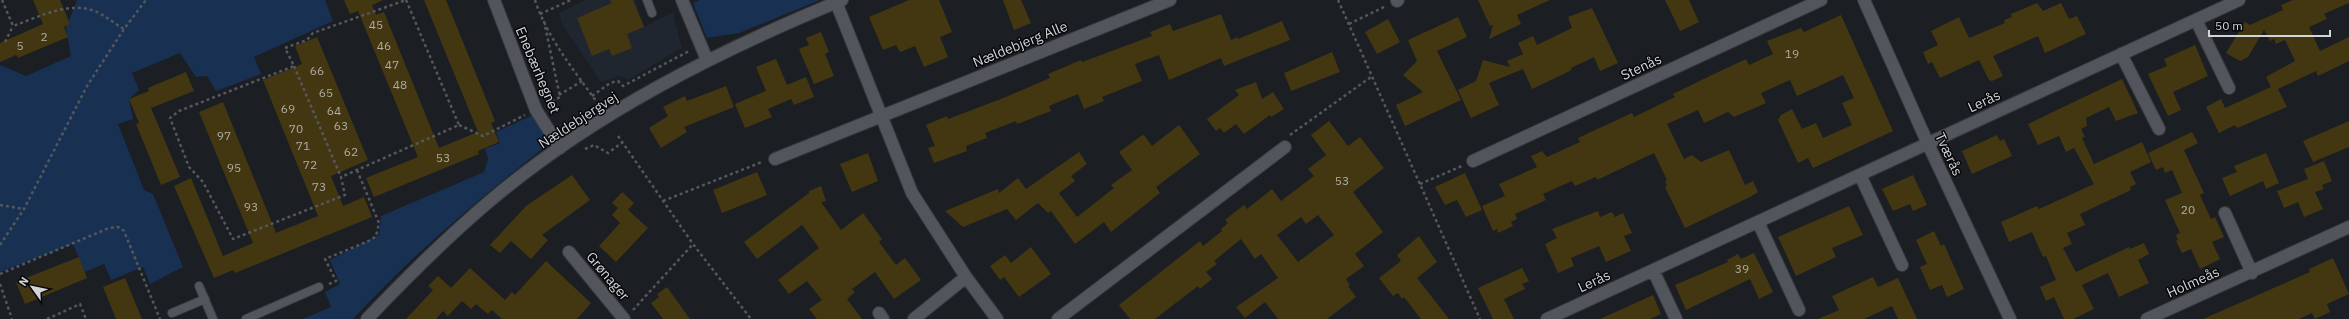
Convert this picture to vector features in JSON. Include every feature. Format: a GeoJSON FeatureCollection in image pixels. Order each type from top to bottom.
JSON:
{"type":"FeatureCollection","features":[{"type":"Feature","properties":{"kind":"street","name":"Enebærhegnet"},"geometry":{"type":"LineString","coordinates":[[494,0],[536,110],[560,148]]}},
{"type":"Feature","properties":{"kind":"street"},"geometry":{"type":"LineString","coordinates":[[682,0],[707,60]]}},
{"type":"Feature","properties":{"kind":"street","name":"Nældebjerg Alle"},"geometry":{"type":"LineString","coordinates":[[775,159],[1170,0]]}},
{"type":"Feature","properties":{"kind":"street","name":"Stenås"},"geometry":{"type":"LineString","coordinates":[[1473,161],[1821,0]]}},
{"type":"Feature","properties":{"kind":"street","name":"Tværås"},"geometry":{"type":"LineString","coordinates":[[1864,0],[1928,144],[2010,319]]}},
{"type":"Feature","properties":{"kind":"street","name":"Lerås"},"geometry":{"type":"LineString","coordinates":[[1547,319],[2239,0]]}},
{"type":"Feature","properties":{"kind":"street"},"geometry":{"type":"LineString","coordinates":[[839,1],[912,193],[966,277],[997,319]]}},
{"type":"Feature","properties":{"kind":"street","name":"Nældebjergvej"},"geometry":{"type":"LineString","coordinates":[[367,319],[434,250],[492,199],[560,148],[707,60],[839,1]]}},
{"type":"Feature","properties":{"kind":"street"},"geometry":{"type":"LineString","coordinates":[[2196,20],[2229,88]]}},
{"type":"Feature","properties":{"kind":"street"},"geometry":{"type":"LineString","coordinates":[[2121,54],[2158,129]]}},
{"type":"Feature","properties":{"kind":"street"},"geometry":{"type":"LineString","coordinates":[[1058,319],[1285,147]]}},
{"type":"Feature","properties":{"kind":"street"},"geometry":{"type":"LineString","coordinates":[[1860,175],[1902,265]]}},
{"type":"Feature","properties":{"kind":"street"},"geometry":{"type":"LineString","coordinates":[[2224,213],[2252,273]]}},
{"type":"Feature","properties":{"kind":"street"},"geometry":{"type":"LineString","coordinates":[[1758,222],[1799,310]]}},
{"type":"Feature","properties":{"kind":"street","name":"Holmeås"},"geometry":{"type":"LineString","coordinates":[[2147,319],[2252,273],[2349,227]]}},
{"type":"Feature","properties":{"kind":"street","name":"Grønager"},"geometry":{"type":"LineString","coordinates":[[568,252],[627,316]]}},
{"type":"Feature","properties":{"kind":"street"},"geometry":{"type":"LineString","coordinates":[[1653,270],[1676,319]]}},
{"type":"Feature","properties":{"kind":"street"},"geometry":{"type":"LineString","coordinates":[[914,319],[966,277]]}},
{"type":"Feature","properties":{"kind":"lane"},"geometry":{"type":"LineString","coordinates":[[647,0],[652,12]]}},
{"type":"Feature","properties":{"kind":"lane"},"geometry":{"type":"LineString","coordinates":[[199,286],[214,319]]}},
{"type":"Feature","properties":{"kind":"lane"},"geometry":{"type":"LineString","coordinates":[[246,319],[319,288]]}},
{"type":"Feature","properties":{"kind":"lane"},"geometry":{"type":"LineString","coordinates":[[172,313],[205,299]]}},
{"type":"Feature","properties":{"kind":"path"},"geometry":{"type":"LineString","coordinates":[[2,0],[13,26]]}},
{"type":"Feature","properties":{"kind":"path"},"geometry":{"type":"LineString","coordinates":[[0,245],[24,209],[87,86],[124,29],[146,0]]}},
{"type":"Feature","properties":{"kind":"path"},"geometry":{"type":"LineString","coordinates":[[294,66],[179,111],[170,118],[189,167],[203,182],[233,239],[345,195],[341,177],[294,66],[285,48],[306,40],[313,33],[406,0],[459,125],[483,136],[560,97],[559,96],[582,81]]}},
{"type":"Feature","properties":{"kind":"path"},"geometry":{"type":"LineString","coordinates":[[535,0],[540,14],[560,49],[596,101]]}},
{"type":"Feature","properties":{"kind":"path"},"geometry":{"type":"LineString","coordinates":[[540,14],[571,0]]}},
{"type":"Feature","properties":{"kind":"path"},"geometry":{"type":"LineString","coordinates":[[1338,0],[1480,319]]}},
{"type":"Feature","properties":{"kind":"path"},"geometry":{"type":"LineString","coordinates":[[1349,24],[1398,0]]}},
{"type":"Feature","properties":{"kind":"path"},"geometry":{"type":"LineString","coordinates":[[5,42],[13,26],[74,6],[96,12],[124,29]]}},
{"type":"Feature","properties":{"kind":"path"},"geometry":{"type":"LineString","coordinates":[[544,21],[559,96]]}},
{"type":"Feature","properties":{"kind":"path"},"geometry":{"type":"LineString","coordinates":[[592,96],[610,83],[618,81],[623,86],[700,44]]}},
{"type":"Feature","properties":{"kind":"path"},"geometry":{"type":"LineString","coordinates":[[1285,147],[1287,137],[1371,77]]}},
{"type":"Feature","properties":{"kind":"path"},"geometry":{"type":"LineString","coordinates":[[341,177],[459,125]]}},
{"type":"Feature","properties":{"kind":"path"},"geometry":{"type":"LineString","coordinates":[[618,136],[693,244],[751,319]]}},
{"type":"Feature","properties":{"kind":"path"},"geometry":{"type":"LineString","coordinates":[[575,139],[584,149],[594,145],[608,153],[623,142]]}},
{"type":"Feature","properties":{"kind":"path"},"geometry":{"type":"LineString","coordinates":[[664,201],[754,163],[775,159]]}},
{"type":"Feature","properties":{"kind":"path"},"geometry":{"type":"LineString","coordinates":[[1420,184],[1473,161]]}},
{"type":"Feature","properties":{"kind":"path"},"geometry":{"type":"LineString","coordinates":[[319,288],[336,281],[325,259],[371,240],[376,236],[379,223],[357,170]]}},
{"type":"Feature","properties":{"kind":"path"},"geometry":{"type":"LineString","coordinates":[[0,205],[24,209]]}},
{"type":"Feature","properties":{"kind":"path"},"geometry":{"type":"LineString","coordinates":[[0,274],[109,228],[118,227],[124,231],[160,319]]}},
{"type":"Feature","properties":{"kind":"path"},"geometry":{"type":"LineString","coordinates":[[627,316],[693,244]]}},
{"type":"Feature","properties":{"kind":"path"},"geometry":{"type":"LineString","coordinates":[[0,284],[12,319]]}},
{"type":"Feature","properties":{"kind":"path"},"geometry":{"type":"LineString","coordinates":[[47,319],[80,304],[86,319]]}},
{"type":"Feature","properties":{"kind":"shaded area"},"geometry":{"type":"Polygon","coordinates":[[[77,0],[325,0],[333,21],[254,57],[261,74],[216,91],[207,76],[196,77],[180,53],[132,73],[139,90],[129,99],[133,119],[118,124],[144,190],[153,194],[183,267],[150,284],[143,267],[111,280],[104,264],[85,272],[73,244],[0,272],[0,65],[26,76],[71,56],[66,28],[77,0]]]}},
{"type":"Feature","properties":{"kind":"shaded area"},"geometry":{"type":"Polygon","coordinates":[[[585,0],[635,0],[644,27],[673,12],[682,48],[628,80],[619,76],[601,82],[562,24],[559,13],[585,0]]]}},
{"type":"Feature","properties":{"kind":"shaded area"},"geometry":{"type":"Polygon","coordinates":[[[700,0],[820,0],[739,33],[707,38],[693,3],[700,0]]]}},
{"type":"Feature","properties":{"kind":"shaded area"},"geometry":{"type":"Polygon","coordinates":[[[533,115],[545,137],[541,150],[420,252],[353,319],[303,319],[331,307],[325,292],[340,284],[330,260],[379,235],[381,216],[484,172],[488,159],[485,149],[500,143],[496,132],[533,115]]]}},
{"type":"Feature","properties":{"kind":"building"},"geometry":{"type":"Polygon","coordinates":[[[33,0],[60,0],[70,24],[64,27],[68,37],[18,58],[16,55],[0,62],[0,43],[43,24],[33,0]]]}},
{"type":"Feature","properties":{"kind":"building"},"geometry":{"type":"Polygon","coordinates":[[[344,0],[383,0],[372,5],[376,15],[384,12],[439,148],[478,132],[424,0],[446,0],[495,121],[491,123],[499,142],[478,151],[479,154],[374,197],[366,178],[418,157],[358,11],[350,14],[344,0]]]}},
{"type":"Feature","properties":{"kind":"building"},"geometry":{"type":"Polygon","coordinates":[[[610,0],[633,0],[644,27],[627,34],[632,48],[612,56],[609,49],[592,56],[577,18],[612,3],[610,0]]]}},
{"type":"Feature","properties":{"kind":"building"},"geometry":{"type":"Polygon","coordinates":[[[909,0],[939,0],[952,32],[940,37],[948,57],[924,67],[915,46],[900,52],[896,45],[883,50],[869,17],[909,0]]]}},
{"type":"Feature","properties":{"kind":"building"},"geometry":{"type":"Polygon","coordinates":[[[1003,0],[1021,0],[1031,23],[1014,30],[1003,0]]]}},
{"type":"Feature","properties":{"kind":"building"},"geometry":{"type":"Polygon","coordinates":[[[1478,0],[1550,0],[1517,15],[1521,24],[1489,39],[1493,25],[1490,26],[1478,0]]]}},
{"type":"Feature","properties":{"kind":"building"},"geometry":{"type":"Polygon","coordinates":[[[1665,0],[1689,0],[1699,22],[1680,31],[1665,0]]]}},
{"type":"Feature","properties":{"kind":"building"},"geometry":{"type":"Polygon","coordinates":[[[2293,0],[2349,0],[2349,3],[2324,14],[2327,19],[2309,27],[2320,51],[2349,37],[2349,61],[2318,76],[2316,71],[2278,89],[2287,107],[2237,128],[2235,125],[2219,133],[2206,107],[2221,99],[2225,108],[2271,87],[2266,77],[2295,61],[2285,40],[2276,44],[2274,39],[2270,41],[2264,30],[2248,57],[2240,61],[2226,53],[2245,22],[2250,25],[2283,10],[2281,5],[2293,0]]]}},
{"type":"Feature","properties":{"kind":"building"},"geometry":{"type":"Polygon","coordinates":[[[2037,3],[2043,11],[2061,3],[2069,19],[2077,16],[2086,34],[2045,53],[2038,36],[1993,56],[2003,76],[1992,81],[1989,80],[1979,60],[1940,78],[1932,62],[1928,64],[1923,52],[1938,45],[1931,31],[1959,17],[1969,38],[2005,23],[2004,20],[2012,17],[2011,14],[2037,3]]]}},
{"type":"Feature","properties":{"kind":"building"},"geometry":{"type":"Polygon","coordinates":[[[1592,8],[1618,63],[1600,71],[1594,57],[1571,68],[1572,70],[1532,89],[1523,69],[1489,83],[1499,105],[1471,118],[1458,90],[1476,81],[1483,60],[1510,67],[1507,61],[1523,54],[1518,43],[1533,36],[1537,45],[1572,28],[1568,17],[1592,8]]]}},
{"type":"Feature","properties":{"kind":"building"},"geometry":{"type":"Polygon","coordinates":[[[1221,14],[1231,40],[1238,37],[1238,39],[1282,21],[1290,40],[1224,66],[1221,58],[1169,80],[1159,55],[1135,64],[1142,81],[1102,97],[1104,101],[1084,109],[1078,94],[1049,106],[1051,111],[1017,124],[1016,121],[985,133],[987,138],[966,146],[967,151],[934,163],[928,148],[935,146],[926,125],[947,116],[948,119],[1006,97],[1050,78],[1048,74],[1081,60],[1082,62],[1152,36],[1150,32],[1170,24],[1173,31],[1221,14]]]}},
{"type":"Feature","properties":{"kind":"building"},"geometry":{"type":"Polygon","coordinates":[[[1841,15],[1893,131],[1813,168],[1808,158],[1798,163],[1778,120],[1781,115],[1792,109],[1802,129],[1816,123],[1823,138],[1852,125],[1842,103],[1854,98],[1843,75],[1797,96],[1790,80],[1761,93],[1766,103],[1734,117],[1728,112],[1704,123],[1698,110],[1667,124],[1684,159],[1692,155],[1701,162],[1729,150],[1745,185],[1753,181],[1758,192],[1750,197],[1685,228],[1665,187],[1667,186],[1665,181],[1667,180],[1654,153],[1597,180],[1596,177],[1575,186],[1572,181],[1543,194],[1546,200],[1515,214],[1517,219],[1511,222],[1513,226],[1498,233],[1497,229],[1493,231],[1482,206],[1505,196],[1499,184],[1537,167],[1531,156],[1542,151],[1547,157],[1580,142],[1578,138],[1632,113],[1634,117],[1675,97],[1673,94],[1746,59],[1749,65],[1773,54],[1767,41],[1801,28],[1804,32],[1841,15]]]}},
{"type":"Feature","properties":{"kind":"building"},"geometry":{"type":"Polygon","coordinates":[[[1458,17],[1467,37],[1437,51],[1461,100],[1405,126],[1396,105],[1423,92],[1403,75],[1417,61],[1408,40],[1458,17]]]}},
{"type":"Feature","properties":{"kind":"building"},"geometry":{"type":"Polygon","coordinates":[[[1388,19],[1400,42],[1377,54],[1365,32],[1388,19]]]}},
{"type":"Feature","properties":{"kind":"building"},"geometry":{"type":"Polygon","coordinates":[[[821,32],[829,52],[825,54],[834,76],[814,84],[799,49],[809,45],[806,38],[821,32]]]}},
{"type":"Feature","properties":{"kind":"building"},"geometry":{"type":"Polygon","coordinates":[[[317,37],[368,160],[331,176],[343,206],[364,197],[372,217],[235,273],[233,270],[214,278],[174,186],[191,178],[223,256],[253,243],[199,112],[223,102],[276,233],[318,216],[263,80],[302,64],[295,46],[317,37]]]}},
{"type":"Feature","properties":{"kind":"building"},"geometry":{"type":"Polygon","coordinates":[[[2195,45],[2208,76],[2173,92],[2181,110],[2168,116],[2148,74],[2167,66],[2164,59],[2195,45]]]}},
{"type":"Feature","properties":{"kind":"building"},"geometry":{"type":"Polygon","coordinates":[[[1332,52],[1340,72],[1291,91],[1284,73],[1332,52]]]}},
{"type":"Feature","properties":{"kind":"building"},"geometry":{"type":"Polygon","coordinates":[[[776,59],[787,85],[806,77],[814,97],[794,105],[791,99],[768,109],[772,117],[745,128],[735,104],[766,91],[756,67],[776,59]]]}},
{"type":"Feature","properties":{"kind":"building"},"geometry":{"type":"Polygon","coordinates":[[[186,72],[194,91],[151,108],[180,177],[161,185],[136,124],[139,123],[129,99],[149,91],[148,88],[186,72]]]}},
{"type":"Feature","properties":{"kind":"building"},"geometry":{"type":"Polygon","coordinates":[[[2122,79],[2138,113],[2116,121],[2109,107],[2086,118],[2087,126],[2081,129],[2085,137],[2082,138],[2094,164],[2142,142],[2151,162],[2130,172],[2136,184],[2130,187],[2131,190],[2080,214],[2085,225],[2067,233],[2072,244],[2063,248],[2076,272],[2129,247],[2130,249],[2144,243],[2149,254],[2138,260],[2149,283],[2119,297],[2108,273],[2082,285],[2094,309],[2073,319],[2064,319],[2054,297],[2046,301],[2040,287],[2056,280],[2046,256],[2043,257],[2032,232],[2009,242],[2001,222],[2037,206],[2039,209],[2094,184],[2074,148],[2066,152],[2059,136],[2038,145],[2028,124],[2122,79]]]}},
{"type":"Feature","properties":{"kind":"building"},"geometry":{"type":"Polygon","coordinates":[[[1256,82],[1262,99],[1273,92],[1284,109],[1271,117],[1270,115],[1244,134],[1236,124],[1224,133],[1220,128],[1216,131],[1207,119],[1239,95],[1235,90],[1256,82]]]}},
{"type":"Feature","properties":{"kind":"building"},"geometry":{"type":"Polygon","coordinates":[[[726,86],[734,107],[684,127],[687,132],[661,148],[649,128],[668,116],[663,107],[685,96],[687,101],[726,86]]]}},
{"type":"Feature","properties":{"kind":"building"},"geometry":{"type":"Polygon","coordinates":[[[1329,121],[1348,146],[1360,137],[1384,168],[1353,192],[1383,232],[1355,254],[1364,266],[1346,279],[1350,285],[1348,286],[1356,297],[1327,319],[1278,319],[1265,302],[1245,318],[1236,307],[1278,278],[1261,254],[1255,259],[1241,239],[1214,261],[1217,264],[1206,272],[1212,279],[1200,289],[1198,286],[1155,319],[1130,319],[1119,305],[1200,241],[1203,246],[1222,231],[1221,229],[1228,223],[1225,220],[1244,205],[1247,209],[1272,189],[1281,201],[1314,176],[1308,169],[1326,155],[1311,135],[1329,121]],[[1318,215],[1306,224],[1301,217],[1277,235],[1298,262],[1334,235],[1318,215]]]}},
{"type":"Feature","properties":{"kind":"building"},"geometry":{"type":"Polygon","coordinates":[[[2349,121],[2349,147],[2313,162],[2303,141],[2349,121]]]}},
{"type":"Feature","properties":{"kind":"building"},"geometry":{"type":"Polygon","coordinates":[[[1179,125],[1200,154],[1156,187],[1160,193],[1111,232],[1104,222],[1075,244],[1051,211],[1048,213],[1038,203],[1016,220],[1007,209],[963,227],[945,211],[998,189],[999,193],[1018,178],[1026,189],[1079,152],[1087,164],[1071,176],[1075,181],[1059,193],[1077,217],[1114,188],[1111,185],[1132,170],[1119,152],[1144,135],[1152,146],[1179,125]]]}},
{"type":"Feature","properties":{"kind":"building"},"geometry":{"type":"Polygon","coordinates":[[[2192,132],[2198,143],[2184,150],[2204,193],[2200,195],[2211,219],[2215,217],[2224,237],[2212,242],[2220,259],[2200,269],[2191,249],[2182,253],[2176,241],[2178,240],[2176,235],[2180,233],[2165,200],[2182,193],[2172,170],[2165,173],[2163,167],[2156,170],[2148,153],[2192,132]]]}},
{"type":"Feature","properties":{"kind":"building"},"geometry":{"type":"Polygon","coordinates":[[[1997,135],[2000,141],[2004,139],[2012,156],[1972,174],[1962,151],[1997,135]]]}},
{"type":"Feature","properties":{"kind":"building"},"geometry":{"type":"Polygon","coordinates":[[[868,153],[878,181],[852,192],[840,164],[868,153]]]}},
{"type":"Feature","properties":{"kind":"building"},"geometry":{"type":"Polygon","coordinates":[[[2266,153],[2279,183],[2266,189],[2263,181],[2230,196],[2222,178],[2237,172],[2234,166],[2266,153]]]}},
{"type":"Feature","properties":{"kind":"building"},"geometry":{"type":"Polygon","coordinates":[[[2324,161],[2332,181],[2322,185],[2324,189],[2315,192],[2323,209],[2304,217],[2298,202],[2284,208],[2277,191],[2308,179],[2304,169],[2324,161]]]}},
{"type":"Feature","properties":{"kind":"building"},"geometry":{"type":"Polygon","coordinates":[[[757,172],[767,195],[722,213],[713,190],[757,172]]]}},
{"type":"Feature","properties":{"kind":"building"},"geometry":{"type":"Polygon","coordinates":[[[1465,173],[1482,210],[1466,217],[1457,200],[1445,205],[1435,187],[1465,173]]]}},
{"type":"Feature","properties":{"kind":"building"},"geometry":{"type":"Polygon","coordinates":[[[572,175],[590,200],[542,235],[548,240],[531,259],[511,241],[500,253],[490,245],[526,206],[572,175]]]}},
{"type":"Feature","properties":{"kind":"building"},"geometry":{"type":"Polygon","coordinates":[[[1913,175],[1927,205],[1913,211],[1910,204],[1893,211],[1882,189],[1913,175]]]}},
{"type":"Feature","properties":{"kind":"building"},"geometry":{"type":"Polygon","coordinates":[[[821,186],[826,201],[821,202],[841,230],[863,213],[882,239],[879,242],[896,265],[905,258],[921,280],[894,299],[875,272],[852,289],[855,292],[847,299],[862,319],[817,319],[809,309],[822,300],[807,281],[789,294],[778,280],[819,248],[802,225],[757,259],[744,242],[809,193],[809,191],[821,186]]]}},
{"type":"Feature","properties":{"kind":"building"},"geometry":{"type":"Polygon","coordinates":[[[622,192],[634,203],[628,210],[648,228],[616,262],[599,246],[620,223],[612,215],[618,208],[612,203],[622,192]]]}},
{"type":"Feature","properties":{"kind":"building"},"geometry":{"type":"Polygon","coordinates":[[[1849,206],[1863,235],[1832,248],[1836,257],[1796,276],[1778,237],[1849,206]]]}},
{"type":"Feature","properties":{"kind":"building"},"geometry":{"type":"Polygon","coordinates":[[[1598,211],[1600,217],[1612,212],[1615,217],[1623,213],[1632,233],[1624,236],[1631,251],[1606,262],[1599,246],[1571,258],[1574,266],[1558,273],[1545,244],[1557,238],[1552,229],[1598,211]]]}},
{"type":"Feature","properties":{"kind":"building"},"geometry":{"type":"Polygon","coordinates":[[[1934,231],[1941,246],[1944,244],[1964,289],[1947,297],[1942,285],[1930,290],[1920,267],[1927,264],[1916,240],[1934,231]]]}},
{"type":"Feature","properties":{"kind":"building"},"geometry":{"type":"Polygon","coordinates":[[[1419,236],[1437,262],[1417,278],[1449,319],[1421,319],[1404,297],[1402,299],[1398,293],[1393,296],[1379,278],[1401,261],[1397,255],[1419,236]]]}},
{"type":"Feature","properties":{"kind":"building"},"geometry":{"type":"Polygon","coordinates":[[[1031,247],[1051,274],[1019,297],[1004,277],[1000,280],[990,266],[1005,255],[1011,263],[1031,247]]]}},
{"type":"Feature","properties":{"kind":"building"},"geometry":{"type":"Polygon","coordinates":[[[1754,253],[1773,292],[1759,299],[1750,279],[1686,310],[1675,285],[1728,262],[1727,260],[1738,254],[1741,259],[1754,253]]]}},
{"type":"Feature","properties":{"kind":"building"},"geometry":{"type":"Polygon","coordinates":[[[79,257],[87,278],[25,304],[16,282],[79,257]]]}},
{"type":"Feature","properties":{"kind":"building"},"geometry":{"type":"Polygon","coordinates":[[[2333,258],[2349,294],[2327,304],[2330,312],[2315,319],[2312,313],[2299,319],[2203,319],[2310,272],[2309,269],[2333,258]]]}},
{"type":"Feature","properties":{"kind":"building"},"geometry":{"type":"Polygon","coordinates":[[[546,261],[591,303],[577,319],[502,319],[492,310],[488,314],[476,304],[471,309],[462,301],[448,316],[443,311],[436,319],[406,319],[433,290],[428,286],[438,276],[451,288],[470,268],[505,300],[512,292],[515,295],[546,261]]]}},
{"type":"Feature","properties":{"kind":"building"},"geometry":{"type":"Polygon","coordinates":[[[1522,268],[1529,281],[1522,284],[1525,289],[1504,299],[1514,319],[1493,319],[1478,288],[1522,268]]]}},
{"type":"Feature","properties":{"kind":"building"},"geometry":{"type":"Polygon","coordinates":[[[1873,277],[1878,287],[1898,278],[1917,319],[1898,319],[1892,306],[1864,319],[1818,319],[1839,310],[1832,296],[1873,277]]]}},
{"type":"Feature","properties":{"kind":"building"},"geometry":{"type":"Polygon","coordinates":[[[125,278],[142,319],[116,319],[103,287],[125,278]]]}},
{"type":"Feature","properties":{"kind":"building"},"geometry":{"type":"Polygon","coordinates":[[[667,287],[690,319],[663,319],[651,303],[659,297],[657,294],[667,287]]]}},
{"type":"Feature","properties":{"kind":"building"},"geometry":{"type":"Polygon","coordinates":[[[1653,295],[1661,314],[1650,319],[1600,319],[1653,295]]]}}]}
